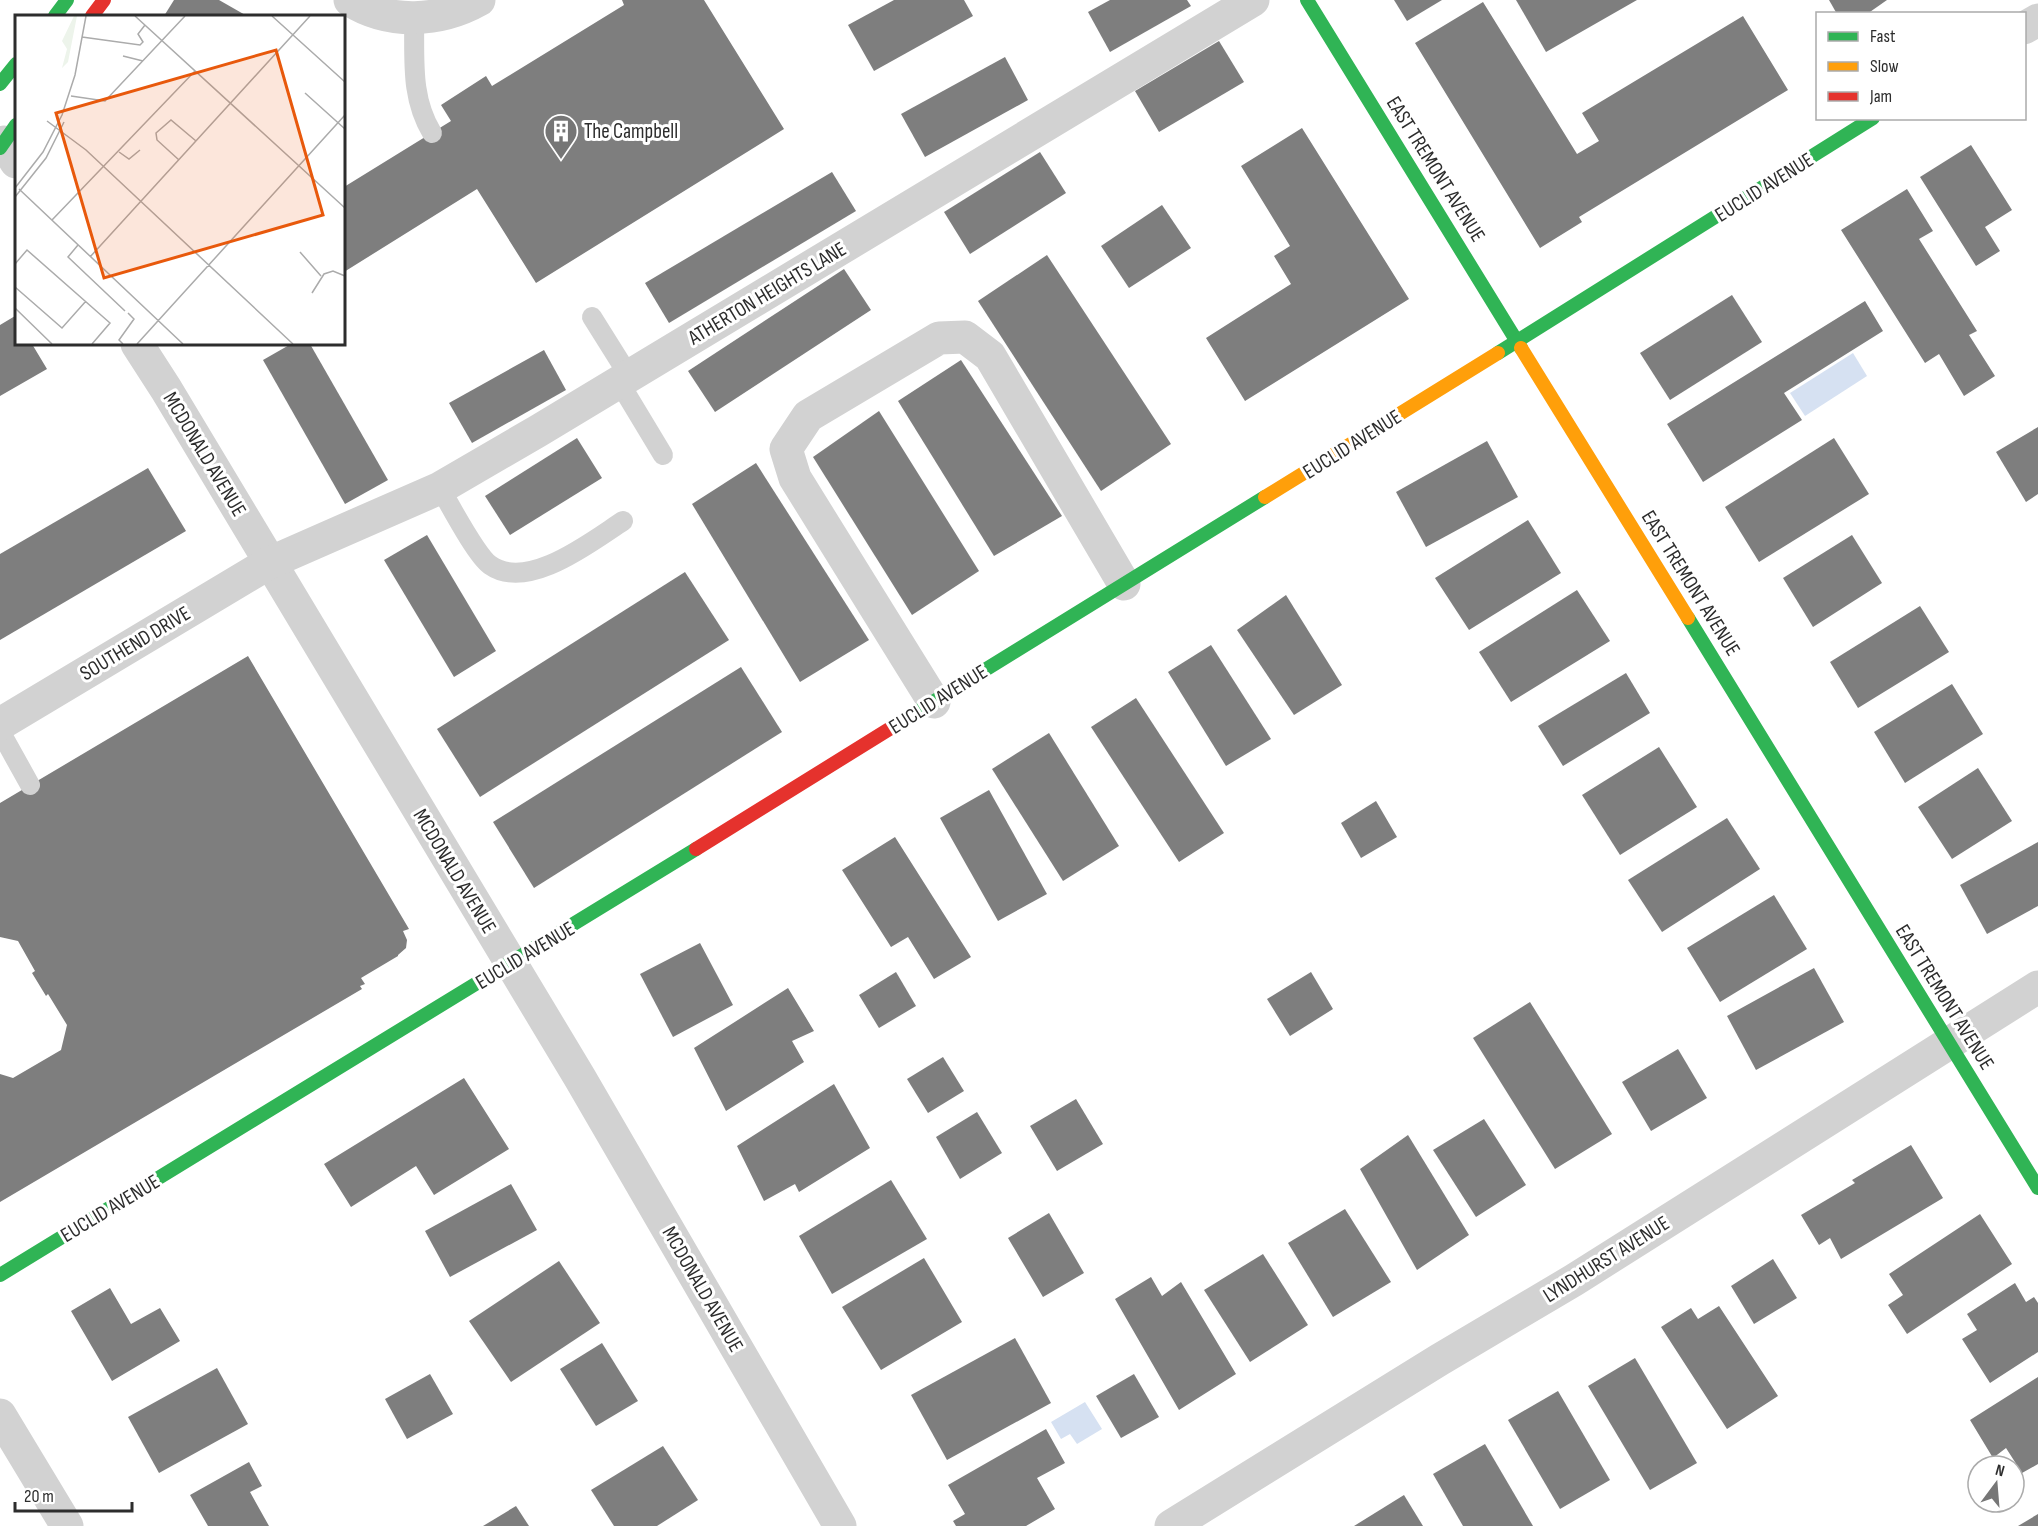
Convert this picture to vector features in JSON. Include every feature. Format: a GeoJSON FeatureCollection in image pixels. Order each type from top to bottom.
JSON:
{"type":"FeatureCollection","features":[{"type":"Feature","properties":{"kind":"street"},"geometry":{"type":"LineString","coordinates":[[56,15],[67,0]]}},
{"type":"Feature","properties":{"kind":"street"},"geometry":{"type":"LineString","coordinates":[[93,15],[104,0]]}},
{"type":"Feature","properties":{"kind":"street"},"geometry":{"type":"LineString","coordinates":[[350,0],[383,14],[414,18],[442,16],[479,0]]}},
{"type":"Feature","properties":{"kind":"street","name":"ATHERTON HEIGHTS LANE"},"geometry":{"type":"LineString","coordinates":[[269,563],[440,488],[1252,0]]}},
{"type":"Feature","properties":{"kind":"street","name":"EAST TREMONT AVENUE"},"geometry":{"type":"LineString","coordinates":[[1307,0],[2038,1188]]}},
{"type":"Feature","properties":{"kind":"street"},"geometry":{"type":"LineString","coordinates":[[0,84],[15,65]]}},
{"type":"Feature","properties":{"kind":"street","name":"EUCLID AVENUE"},"geometry":{"type":"LineString","coordinates":[[0,1275],[934,702],[1870,120]]}},
{"type":"Feature","properties":{"kind":"street"},"geometry":{"type":"LineString","coordinates":[[934,702],[795,478],[786,449],[808,416],[939,338],[965,337],[990,356],[1124,584]]}},
{"type":"Feature","properties":{"kind":"street","name":"MCDONALD AVENUE"},"geometry":{"type":"LineString","coordinates":[[138,345],[166,388],[586,1088],[840,1526]]}},
{"type":"Feature","properties":{"kind":"street","name":"SOUTHEND DRIVE"},"geometry":{"type":"LineString","coordinates":[[0,724],[269,563]]}},
{"type":"Feature","properties":{"kind":"street","name":"LYNDHURST AVENUE"},"geometry":{"type":"LineString","coordinates":[[1171,1526],[1464,1345],[1574,1280],[2038,987]]}},
{"type":"Feature","properties":{"kind":"street"},"geometry":{"type":"LineString","coordinates":[[0,1416],[67,1526]]}},
{"type":"Feature","properties":{"kind":"lane"},"geometry":{"type":"LineString","coordinates":[[414,18],[415,90],[419,110],[432,133]]}},
{"type":"Feature","properties":{"kind":"lane"},"geometry":{"type":"LineString","coordinates":[[592,317],[663,455]]}},
{"type":"Feature","properties":{"kind":"lane"},"geometry":{"type":"LineString","coordinates":[[440,488],[476,548],[490,565],[505,571],[526,573],[564,560],[623,521]]}},
{"type":"Feature","properties":{"kind":"lane"},"geometry":{"type":"LineString","coordinates":[[0,731],[30,785]]}},
{"type":"Feature","properties":{"kind":"water"},"geometry":{"type":"Polygon","coordinates":[[[1853,353],[1867,376],[1805,416],[1790,393],[1853,353]]]}},
{"type":"Feature","properties":{"kind":"water"},"geometry":{"type":"Polygon","coordinates":[[[1085,1402],[1102,1429],[1077,1444],[1070,1434],[1061,1439],[1051,1422],[1085,1402]]]}},
{"type":"Feature","properties":{"kind":"building"},"geometry":{"type":"Polygon","coordinates":[[[174,0],[219,0],[245,15],[165,15],[174,0]]]}},
{"type":"Feature","properties":{"kind":"building","name":"The Campbell"},"geometry":{"type":"Polygon","coordinates":[[[622,0],[704,0],[784,129],[536,283],[477,189],[345,271],[345,186],[451,121],[441,105],[486,76],[492,86],[624,5],[622,0]]]}},
{"type":"Feature","properties":{"kind":"building"},"geometry":{"type":"Polygon","coordinates":[[[894,0],[964,0],[973,16],[874,71],[848,25],[894,0]]]}},
{"type":"Feature","properties":{"kind":"building"},"geometry":{"type":"Polygon","coordinates":[[[1110,0],[1187,0],[1191,6],[1110,52],[1088,12],[1110,0]]]}},
{"type":"Feature","properties":{"kind":"building"},"geometry":{"type":"Polygon","coordinates":[[[1394,0],[1442,0],[1407,21],[1394,0]]]}},
{"type":"Feature","properties":{"kind":"building"},"geometry":{"type":"Polygon","coordinates":[[[1516,0],[1637,0],[1546,52],[1516,0]]]}},
{"type":"Feature","properties":{"kind":"building"},"geometry":{"type":"Polygon","coordinates":[[[1829,0],[1887,0],[1870,12],[1836,12],[1829,0]]]}},
{"type":"Feature","properties":{"kind":"building"},"geometry":{"type":"Polygon","coordinates":[[[1483,2],[1577,154],[1599,141],[1582,113],[1743,16],[1788,90],[1579,217],[1582,222],[1540,248],[1415,43],[1483,2]]]}},
{"type":"Feature","properties":{"kind":"building"},"geometry":{"type":"Polygon","coordinates":[[[1219,41],[1244,82],[1159,132],[1135,91],[1219,41]]]}},
{"type":"Feature","properties":{"kind":"building"},"geometry":{"type":"Polygon","coordinates":[[[1005,57],[1028,100],[925,157],[901,114],[1005,57]]]}},
{"type":"Feature","properties":{"kind":"building"},"geometry":{"type":"Polygon","coordinates":[[[1302,128],[1409,299],[1245,401],[1206,338],[1291,284],[1274,256],[1290,246],[1241,166],[1302,128]]]}},
{"type":"Feature","properties":{"kind":"building"},"geometry":{"type":"Polygon","coordinates":[[[1971,145],[2012,210],[1985,227],[2000,251],[1976,266],[1920,177],[1971,145]]]}},
{"type":"Feature","properties":{"kind":"building"},"geometry":{"type":"Polygon","coordinates":[[[1040,152],[1066,193],[970,254],[944,212],[1040,152]]]}},
{"type":"Feature","properties":{"kind":"building"},"geometry":{"type":"Polygon","coordinates":[[[832,172],[856,211],[669,323],[645,283],[832,172]]]}},
{"type":"Feature","properties":{"kind":"building"},"geometry":{"type":"Polygon","coordinates":[[[1907,189],[1933,231],[1919,239],[1977,331],[1969,335],[1995,376],[1964,396],[1939,354],[1925,363],[1841,230],[1907,189]]]}},
{"type":"Feature","properties":{"kind":"building"},"geometry":{"type":"Polygon","coordinates":[[[1162,205],[1191,248],[1129,288],[1101,246],[1162,205]]]}},
{"type":"Feature","properties":{"kind":"building"},"geometry":{"type":"Polygon","coordinates":[[[1047,255],[1171,444],[1101,491],[978,301],[1047,255]]]}},
{"type":"Feature","properties":{"kind":"building"},"geometry":{"type":"Polygon","coordinates":[[[844,269],[871,310],[715,412],[688,371],[844,269]]]}},
{"type":"Feature","properties":{"kind":"building"},"geometry":{"type":"Polygon","coordinates":[[[1732,295],[1762,342],[1670,400],[1640,353],[1732,295]]]}},
{"type":"Feature","properties":{"kind":"building"},"geometry":{"type":"Polygon","coordinates":[[[1865,301],[1883,331],[1784,393],[1802,420],[1703,482],[1667,424],[1865,301]]]}},
{"type":"Feature","properties":{"kind":"building"},"geometry":{"type":"Polygon","coordinates":[[[15,316],[15,345],[33,345],[47,369],[0,396],[0,325],[15,316]]]}},
{"type":"Feature","properties":{"kind":"building"},"geometry":{"type":"Polygon","coordinates":[[[289,345],[311,345],[388,480],[345,504],[263,360],[289,345]]]}},
{"type":"Feature","properties":{"kind":"building"},"geometry":{"type":"Polygon","coordinates":[[[544,350],[566,390],[472,443],[449,403],[544,350]]]}},
{"type":"Feature","properties":{"kind":"building"},"geometry":{"type":"Polygon","coordinates":[[[961,360],[1062,516],[994,556],[898,401],[961,360]]]}},
{"type":"Feature","properties":{"kind":"building"},"geometry":{"type":"Polygon","coordinates":[[[879,411],[979,571],[912,615],[813,457],[879,411]]]}},
{"type":"Feature","properties":{"kind":"building"},"geometry":{"type":"Polygon","coordinates":[[[2038,427],[2038,494],[2026,502],[1996,452],[2038,427]]]}},
{"type":"Feature","properties":{"kind":"building"},"geometry":{"type":"Polygon","coordinates":[[[577,438],[602,478],[510,535],[485,496],[577,438]]]}},
{"type":"Feature","properties":{"kind":"building"},"geometry":{"type":"Polygon","coordinates":[[[1834,438],[1869,494],[1759,562],[1725,507],[1834,438]]]}},
{"type":"Feature","properties":{"kind":"building"},"geometry":{"type":"Polygon","coordinates":[[[1487,441],[1518,497],[1426,547],[1396,492],[1487,441]]]}},
{"type":"Feature","properties":{"kind":"building"},"geometry":{"type":"Polygon","coordinates":[[[756,463],[869,640],[800,682],[692,504],[756,463]]]}},
{"type":"Feature","properties":{"kind":"building"},"geometry":{"type":"Polygon","coordinates":[[[148,468],[186,531],[0,640],[0,554],[148,468]]]}},
{"type":"Feature","properties":{"kind":"building"},"geometry":{"type":"Polygon","coordinates":[[[1528,520],[1561,573],[1469,630],[1435,578],[1528,520]]]}},
{"type":"Feature","properties":{"kind":"building"},"geometry":{"type":"Polygon","coordinates":[[[427,535],[496,651],[454,677],[384,560],[427,535]]]}},
{"type":"Feature","properties":{"kind":"building"},"geometry":{"type":"Polygon","coordinates":[[[1852,535],[1882,583],[1813,627],[1783,578],[1852,535]]]}},
{"type":"Feature","properties":{"kind":"building"},"geometry":{"type":"Polygon","coordinates":[[[685,572],[729,640],[480,797],[437,729],[685,572]]]}},
{"type":"Feature","properties":{"kind":"building"},"geometry":{"type":"Polygon","coordinates":[[[1577,590],[1610,641],[1511,702],[1479,652],[1577,590]]]}},
{"type":"Feature","properties":{"kind":"building"},"geometry":{"type":"Polygon","coordinates":[[[1286,595],[1342,685],[1294,715],[1237,630],[1286,595]]]}},
{"type":"Feature","properties":{"kind":"building"},"geometry":{"type":"Polygon","coordinates":[[[1920,606],[1949,652],[1858,708],[1830,662],[1920,606]]]}},
{"type":"Feature","properties":{"kind":"building"},"geometry":{"type":"Polygon","coordinates":[[[1211,645],[1271,739],[1226,766],[1168,672],[1211,645]]]}},
{"type":"Feature","properties":{"kind":"building"},"geometry":{"type":"Polygon","coordinates":[[[248,656],[409,929],[403,931],[407,940],[406,948],[398,956],[361,978],[365,984],[360,986],[362,989],[0,1202],[0,1074],[13,1078],[61,1050],[67,1025],[32,973],[35,971],[18,941],[0,937],[0,803],[248,656]]]}},
{"type":"Feature","properties":{"kind":"building"},"geometry":{"type":"Polygon","coordinates":[[[741,667],[782,732],[534,888],[493,822],[741,667]]]}},
{"type":"Feature","properties":{"kind":"building"},"geometry":{"type":"Polygon","coordinates":[[[1626,673],[1650,713],[1563,766],[1538,726],[1626,673]]]}},
{"type":"Feature","properties":{"kind":"building"},"geometry":{"type":"Polygon","coordinates":[[[1952,684],[1983,734],[1905,783],[1874,732],[1952,684]]]}},
{"type":"Feature","properties":{"kind":"building"},"geometry":{"type":"Polygon","coordinates":[[[1136,698],[1224,833],[1179,862],[1091,727],[1136,698]]]}},
{"type":"Feature","properties":{"kind":"building"},"geometry":{"type":"Polygon","coordinates":[[[1049,733],[1119,846],[1063,881],[992,769],[1049,733]]]}},
{"type":"Feature","properties":{"kind":"building"},"geometry":{"type":"Polygon","coordinates":[[[1659,747],[1697,807],[1620,855],[1582,795],[1659,747]]]}},
{"type":"Feature","properties":{"kind":"building"},"geometry":{"type":"Polygon","coordinates":[[[1978,768],[2012,821],[1952,859],[1918,807],[1978,768]]]}},
{"type":"Feature","properties":{"kind":"building"},"geometry":{"type":"Polygon","coordinates":[[[989,790],[1047,894],[998,921],[940,818],[989,790]]]}},
{"type":"Feature","properties":{"kind":"building"},"geometry":{"type":"Polygon","coordinates":[[[1376,801],[1397,837],[1361,858],[1341,823],[1376,801]]]}},
{"type":"Feature","properties":{"kind":"building"},"geometry":{"type":"Polygon","coordinates":[[[1727,818],[1760,869],[1662,932],[1628,880],[1727,818]]]}},
{"type":"Feature","properties":{"kind":"building"},"geometry":{"type":"Polygon","coordinates":[[[895,837],[971,957],[934,979],[908,937],[891,947],[842,870],[895,837]]]}},
{"type":"Feature","properties":{"kind":"building"},"geometry":{"type":"Polygon","coordinates":[[[2038,842],[2038,906],[1987,934],[1960,885],[2038,842]]]}},
{"type":"Feature","properties":{"kind":"building"},"geometry":{"type":"Polygon","coordinates":[[[1774,895],[1807,949],[1720,1002],[1687,948],[1774,895]]]}},
{"type":"Feature","properties":{"kind":"building"},"geometry":{"type":"Polygon","coordinates":[[[700,943],[733,1005],[673,1037],[640,974],[700,943]]]}},
{"type":"Feature","properties":{"kind":"building"},"geometry":{"type":"Polygon","coordinates":[[[1814,968],[1844,1022],[1756,1070],[1727,1016],[1814,968]]]}},
{"type":"Feature","properties":{"kind":"building"},"geometry":{"type":"Polygon","coordinates":[[[896,972],[916,1006],[879,1028],[859,995],[896,972]]]}},
{"type":"Feature","properties":{"kind":"building"},"geometry":{"type":"Polygon","coordinates":[[[1311,972],[1333,1009],[1290,1036],[1267,999],[1311,972]]]}},
{"type":"Feature","properties":{"kind":"building"},"geometry":{"type":"Polygon","coordinates":[[[788,988],[814,1031],[792,1041],[804,1062],[726,1111],[694,1048],[788,988]]]}},
{"type":"Feature","properties":{"kind":"building"},"geometry":{"type":"Polygon","coordinates":[[[1530,1002],[1612,1134],[1555,1169],[1473,1038],[1530,1002]]]}},
{"type":"Feature","properties":{"kind":"building"},"geometry":{"type":"Polygon","coordinates":[[[1678,1049],[1707,1098],[1651,1131],[1622,1082],[1678,1049]]]}},
{"type":"Feature","properties":{"kind":"building"},"geometry":{"type":"Polygon","coordinates":[[[943,1057],[964,1091],[928,1113],[907,1079],[943,1057]]]}},
{"type":"Feature","properties":{"kind":"building"},"geometry":{"type":"Polygon","coordinates":[[[464,1078],[509,1149],[434,1195],[416,1166],[351,1207],[324,1164],[464,1078]]]}},
{"type":"Feature","properties":{"kind":"building"},"geometry":{"type":"Polygon","coordinates":[[[834,1084],[870,1148],[799,1192],[795,1184],[764,1201],[737,1146],[834,1084]]]}},
{"type":"Feature","properties":{"kind":"building"},"geometry":{"type":"Polygon","coordinates":[[[1076,1099],[1103,1144],[1057,1171],[1030,1126],[1076,1099]]]}},
{"type":"Feature","properties":{"kind":"building"},"geometry":{"type":"Polygon","coordinates":[[[977,1112],[1002,1153],[960,1179],[936,1137],[977,1112]]]}},
{"type":"Feature","properties":{"kind":"building"},"geometry":{"type":"Polygon","coordinates":[[[1484,1119],[1526,1185],[1476,1217],[1433,1150],[1484,1119]]]}},
{"type":"Feature","properties":{"kind":"building"},"geometry":{"type":"Polygon","coordinates":[[[1408,1135],[1469,1235],[1417,1270],[1360,1169],[1408,1135]]]}},
{"type":"Feature","properties":{"kind":"building"},"geometry":{"type":"Polygon","coordinates":[[[1911,1145],[1943,1198],[1841,1259],[1830,1238],[1819,1245],[1801,1215],[1855,1183],[1852,1180],[1911,1145]]]}},
{"type":"Feature","properties":{"kind":"building"},"geometry":{"type":"Polygon","coordinates":[[[891,1180],[927,1239],[832,1294],[799,1236],[891,1180]]]}},
{"type":"Feature","properties":{"kind":"building"},"geometry":{"type":"Polygon","coordinates":[[[511,1184],[537,1230],[450,1277],[425,1231],[511,1184]]]}},
{"type":"Feature","properties":{"kind":"building"},"geometry":{"type":"Polygon","coordinates":[[[1345,1209],[1391,1282],[1333,1317],[1288,1243],[1345,1209]]]}},
{"type":"Feature","properties":{"kind":"building"},"geometry":{"type":"Polygon","coordinates":[[[1049,1213],[1084,1273],[1043,1297],[1008,1238],[1049,1213]]]}},
{"type":"Feature","properties":{"kind":"building"},"geometry":{"type":"Polygon","coordinates":[[[1980,1214],[2012,1264],[1907,1334],[1888,1305],[1903,1295],[1889,1274],[1980,1214]]]}},
{"type":"Feature","properties":{"kind":"building"},"geometry":{"type":"Polygon","coordinates":[[[1263,1254],[1308,1325],[1250,1362],[1204,1290],[1263,1254]]]}},
{"type":"Feature","properties":{"kind":"building"},"geometry":{"type":"Polygon","coordinates":[[[924,1258],[962,1322],[881,1370],[842,1307],[924,1258]]]}},
{"type":"Feature","properties":{"kind":"building"},"geometry":{"type":"Polygon","coordinates":[[[1773,1259],[1797,1298],[1754,1324],[1731,1286],[1773,1259]]]}},
{"type":"Feature","properties":{"kind":"building"},"geometry":{"type":"Polygon","coordinates":[[[559,1261],[600,1323],[511,1382],[469,1321],[559,1261]]]}},
{"type":"Feature","properties":{"kind":"building"},"geometry":{"type":"Polygon","coordinates":[[[1151,1277],[1162,1296],[1181,1282],[1236,1374],[1179,1410],[1115,1299],[1151,1277]]]}},
{"type":"Feature","properties":{"kind":"building"},"geometry":{"type":"Polygon","coordinates":[[[2015,1283],[2026,1302],[2034,1297],[2038,1303],[2038,1352],[1990,1383],[1962,1339],[1977,1330],[1967,1314],[2015,1283]]]}},
{"type":"Feature","properties":{"kind":"building"},"geometry":{"type":"Polygon","coordinates":[[[110,1288],[131,1324],[160,1308],[180,1341],[112,1381],[71,1311],[110,1288]]]}},
{"type":"Feature","properties":{"kind":"building"},"geometry":{"type":"Polygon","coordinates":[[[1719,1306],[1778,1396],[1727,1429],[1661,1327],[1691,1308],[1698,1319],[1719,1306]]]}},
{"type":"Feature","properties":{"kind":"building"},"geometry":{"type":"Polygon","coordinates":[[[1015,1338],[1051,1403],[947,1460],[911,1395],[1015,1338]]]}},
{"type":"Feature","properties":{"kind":"building"},"geometry":{"type":"Polygon","coordinates":[[[602,1343],[638,1401],[596,1426],[560,1369],[602,1343]]]}},
{"type":"Feature","properties":{"kind":"building"},"geometry":{"type":"Polygon","coordinates":[[[1635,1358],[1697,1463],[1650,1490],[1588,1386],[1635,1358]]]}},
{"type":"Feature","properties":{"kind":"building"},"geometry":{"type":"Polygon","coordinates":[[[217,1368],[248,1424],[159,1473],[128,1417],[217,1368]]]}},
{"type":"Feature","properties":{"kind":"building"},"geometry":{"type":"Polygon","coordinates":[[[430,1374],[453,1414],[407,1439],[385,1399],[430,1374]]]}},
{"type":"Feature","properties":{"kind":"building"},"geometry":{"type":"Polygon","coordinates":[[[1134,1374],[1159,1417],[1121,1438],[1096,1396],[1134,1374]]]}},
{"type":"Feature","properties":{"kind":"building"},"geometry":{"type":"Polygon","coordinates":[[[2038,1377],[2038,1464],[2026,1471],[2026,1454],[2010,1454],[2006,1448],[1998,1454],[1991,1454],[1970,1420],[2038,1377]]]}},
{"type":"Feature","properties":{"kind":"building"},"geometry":{"type":"Polygon","coordinates":[[[1558,1391],[1610,1480],[1560,1509],[1508,1420],[1558,1391]]]}},
{"type":"Feature","properties":{"kind":"building"},"geometry":{"type":"Polygon","coordinates":[[[1046,1429],[1065,1463],[1037,1478],[1055,1509],[1026,1526],[956,1526],[953,1521],[965,1514],[948,1485],[1046,1429]]]}},
{"type":"Feature","properties":{"kind":"building"},"geometry":{"type":"Polygon","coordinates":[[[1485,1444],[1533,1526],[1463,1526],[1433,1474],[1485,1444]]]}},
{"type":"Feature","properties":{"kind":"building"},"geometry":{"type":"Polygon","coordinates":[[[663,1446],[698,1500],[657,1526],[614,1526],[591,1490],[663,1446]]]}},
{"type":"Feature","properties":{"kind":"building"},"geometry":{"type":"Polygon","coordinates":[[[249,1462],[262,1486],[250,1492],[269,1526],[208,1526],[190,1495],[249,1462]]]}},
{"type":"Feature","properties":{"kind":"building"},"geometry":{"type":"Polygon","coordinates":[[[1404,1495],[1423,1526],[1354,1526],[1404,1495]]]}},
{"type":"Feature","properties":{"kind":"building"},"geometry":{"type":"Polygon","coordinates":[[[516,1506],[529,1526],[483,1526],[516,1506]]]}},
{"type":"Feature","properties":{"kind":"building"},"geometry":{"type":"Polygon","coordinates":[[[2038,1514],[2038,1526],[2018,1526],[2038,1514]]]}},
{"type":"Feature","properties":{"kind":"traffic: fast"},"geometry":{"type":"LineString","coordinates":[[56,15],[67,0]]}},
{"type":"Feature","properties":{"kind":"traffic: fast"},"geometry":{"type":"LineString","coordinates":[[1307,0],[1521,348]]}},
{"type":"Feature","properties":{"kind":"traffic: fast"},"geometry":{"type":"LineString","coordinates":[[0,84],[15,65]]}},
{"type":"Feature","properties":{"kind":"traffic: fast"},"geometry":{"type":"LineString","coordinates":[[1498,353],[1870,120]]}},
{"type":"Feature","properties":{"kind":"traffic: fast"},"geometry":{"type":"LineString","coordinates":[[0,148],[15,126]]}},
{"type":"Feature","properties":{"kind":"traffic: fast"},"geometry":{"type":"LineString","coordinates":[[899,723],[1265,497]]}},
{"type":"Feature","properties":{"kind":"traffic: fast"},"geometry":{"type":"LineString","coordinates":[[1688,618],[2038,1188]]}},
{"type":"Feature","properties":{"kind":"traffic: fast"},"geometry":{"type":"LineString","coordinates":[[0,1275],[696,849]]}},
{"type":"Feature","properties":{"kind":"traffic: slow"},"geometry":{"type":"LineString","coordinates":[[1521,348],[1688,618]]}},
{"type":"Feature","properties":{"kind":"traffic: slow"},"geometry":{"type":"LineString","coordinates":[[1265,497],[1498,353]]}},
{"type":"Feature","properties":{"kind":"traffic: jam"},"geometry":{"type":"LineString","coordinates":[[93,15],[104,0]]}},
{"type":"Feature","properties":{"kind":"traffic: jam"},"geometry":{"type":"LineString","coordinates":[[696,849],[899,723]]}},
{"type":"Feature","properties":{"kind":"place","name":"The Campbell"},"geometry":{"type":"Point","coordinates":[561,160]}}]}
